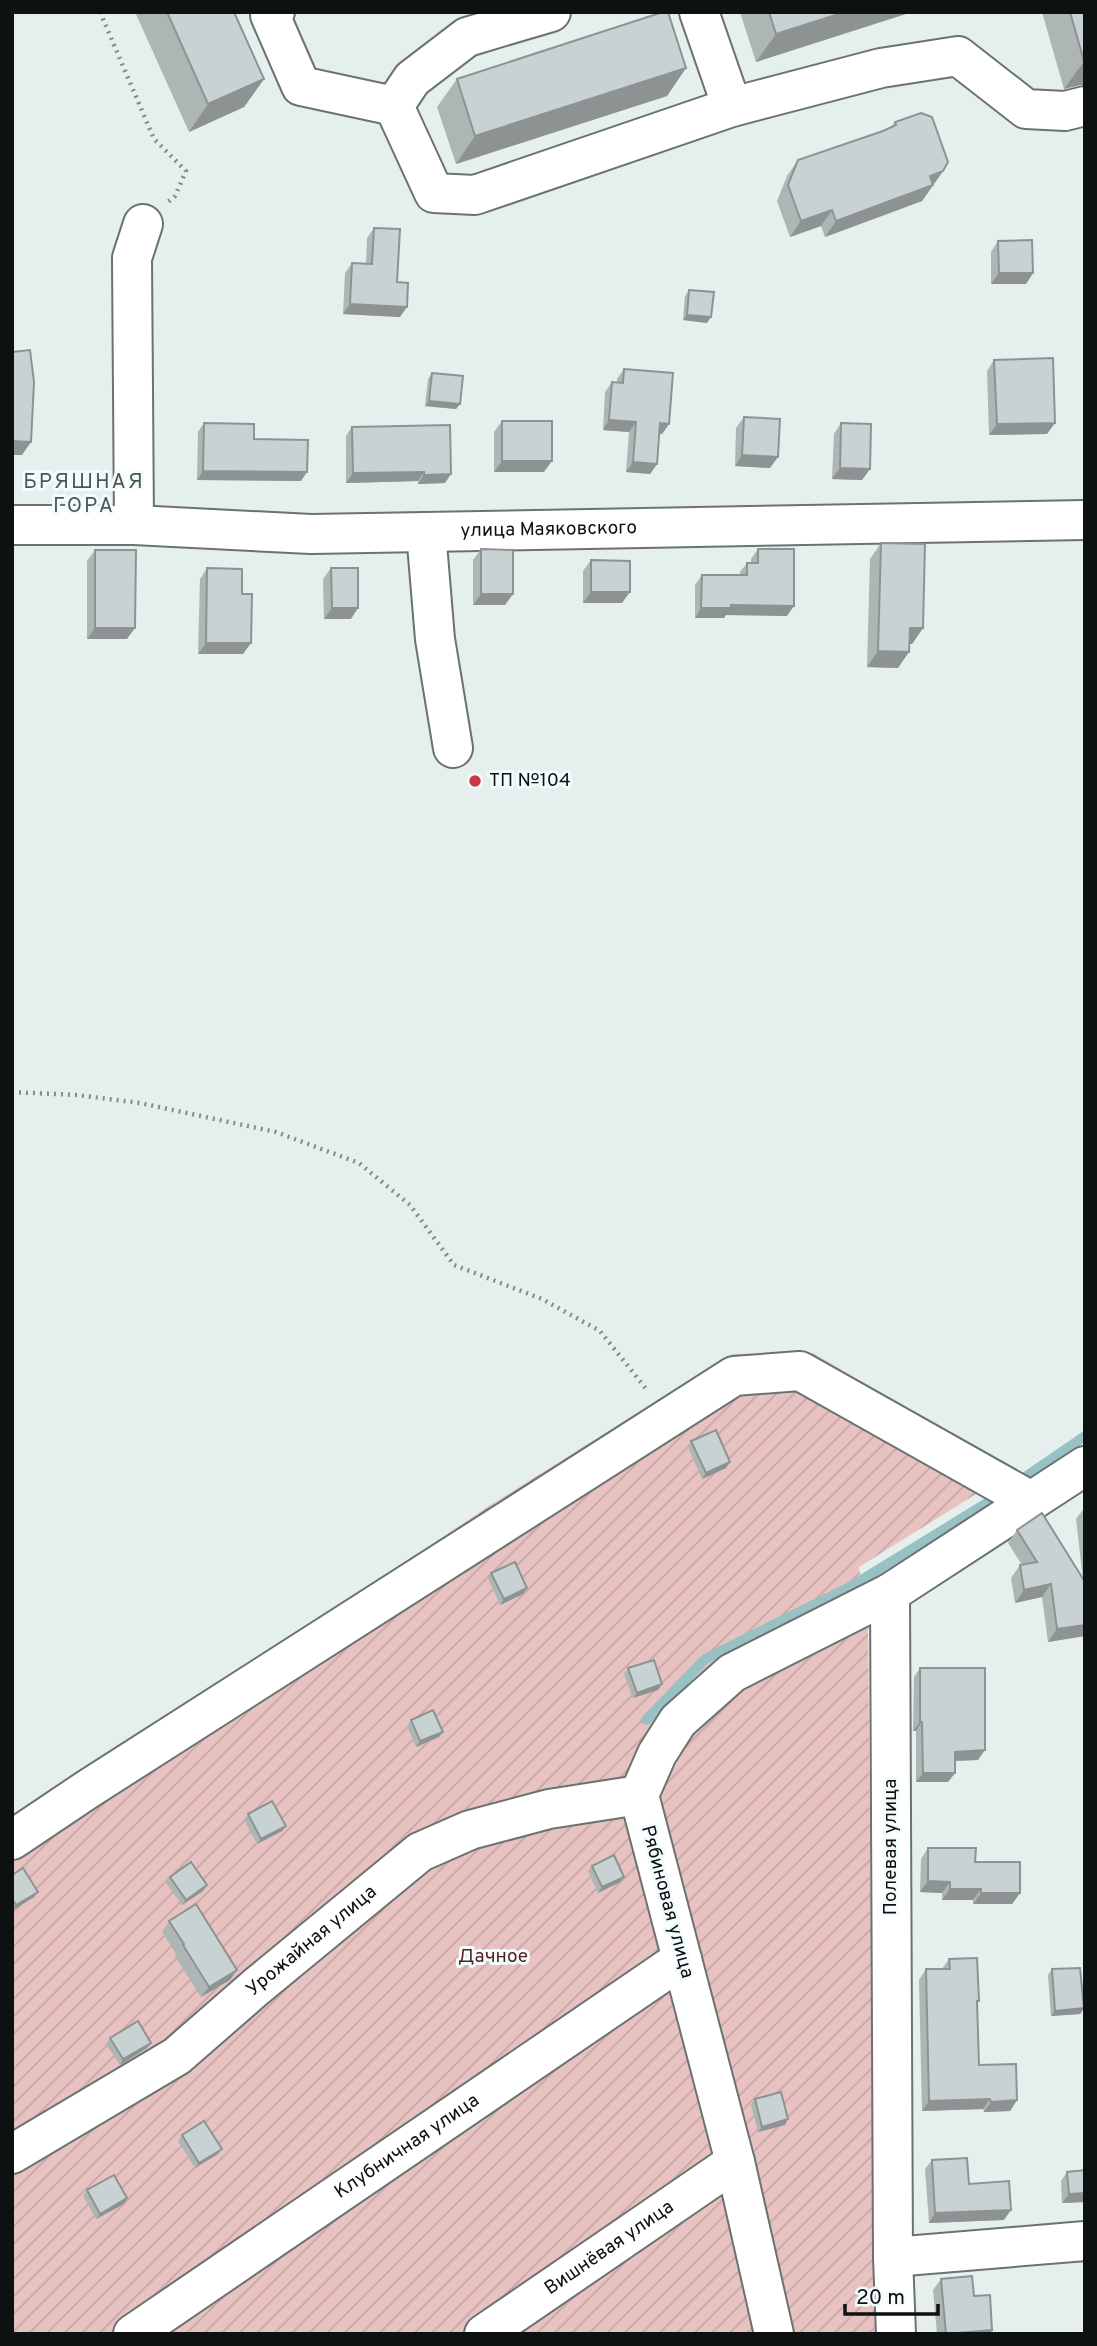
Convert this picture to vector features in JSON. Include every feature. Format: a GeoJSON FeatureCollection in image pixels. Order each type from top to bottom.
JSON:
{"type":"FeatureCollection","features":[{"type":"Feature","properties":{"kind":"street"},"geometry":{"type":"LineString","coordinates":[[394,106],[412,79],[467,37],[551,12]]}},
{"type":"Feature","properties":{"kind":"street"},"geometry":{"type":"LineString","coordinates":[[699,12],[732,107]]}},
{"type":"Feature","properties":{"kind":"street"},"geometry":{"type":"LineString","coordinates":[[273,13],[300,86],[394,106]]}},
{"type":"Feature","properties":{"kind":"street"},"geometry":{"type":"LineString","coordinates":[[394,106],[435,193],[475,195],[732,107],[881,68],[958,56],[1026,108],[1065,111],[1085,106]]}},
{"type":"Feature","properties":{"kind":"street"},"geometry":{"type":"LineString","coordinates":[[134,525],[132,258],[144,224]]}},
{"type":"Feature","properties":{"kind":"street","name":"улица Маяковского"},"geometry":{"type":"LineString","coordinates":[[12,525],[134,525],[311,534],[1085,520]]}},
{"type":"Feature","properties":{"kind":"street"},"geometry":{"type":"LineString","coordinates":[[426,532],[436,639],[453,748]]}},
{"type":"Feature","properties":{"kind":"street"},"geometry":{"type":"LineString","coordinates":[[12,1840],[734,1376],[800,1371],[1031,1501]]}},
{"type":"Feature","properties":{"kind":"street"},"geometry":{"type":"LineString","coordinates":[[639,1795],[657,1754],[678,1721],[733,1673],[890,1593],[1085,1466]]}},
{"type":"Feature","properties":{"kind":"street","name":"Полевая улица"},"geometry":{"type":"LineString","coordinates":[[890,1593],[893,2257],[896,2334]]}},
{"type":"Feature","properties":{"kind":"street","name":"Рябиновая улица"},"geometry":{"type":"LineString","coordinates":[[639,1795],[735,2162],[774,2334]]}},
{"type":"Feature","properties":{"kind":"street","name":"Урожайная улица"},"geometry":{"type":"LineString","coordinates":[[12,2154],[177,2056],[420,1852],[470,1830],[549,1809],[639,1795]]}},
{"type":"Feature","properties":{"kind":"street","name":"Клубничная улица"},"geometry":{"type":"LineString","coordinates":[[133,2334],[682,1959]]}},
{"type":"Feature","properties":{"kind":"street","name":"Вишнёвая улица"},"geometry":{"type":"LineString","coordinates":[[484,2334],[735,2162]]}},
{"type":"Feature","properties":{"kind":"street"},"geometry":{"type":"LineString","coordinates":[[893,2257],[1085,2241]]}},
{"type":"Feature","properties":{"kind":"path"},"geometry":{"type":"LineString","coordinates":[[100,12],[154,139],[186,171],[175,196],[144,224]]}},
{"type":"Feature","properties":{"kind":"path"},"geometry":{"type":"LineString","coordinates":[[12,1092],[77,1095],[140,1103],[276,1132],[359,1163],[410,1205],[454,1265],[542,1299],[600,1331],[669,1418]]}},
{"type":"Feature","properties":{"kind":"green space","name":"Дачное"},"geometry":{"type":"Polygon","coordinates":[[[813,1353],[1013,1471],[859,1567],[868,1626],[874,2231],[881,2334],[12,2334],[12,1826],[492,1504],[732,1354],[813,1353]]]}},
{"type":"Feature","properties":{"kind":"building"},"geometry":{"type":"Polygon","coordinates":[[[167,12],[234,12],[264,79],[208,104],[167,12]]]}},
{"type":"Feature","properties":{"kind":"building"},"geometry":{"type":"Polygon","coordinates":[[[668,12],[686,68],[475,136],[457,79],[668,12]]]}},
{"type":"Feature","properties":{"kind":"building"},"geometry":{"type":"Polygon","coordinates":[[[769,12],[845,12],[776,34],[769,12]]]}},
{"type":"Feature","properties":{"kind":"building"},"geometry":{"type":"Polygon","coordinates":[[[1070,12],[1085,12],[1084,61],[1070,12]]]}},
{"type":"Feature","properties":{"kind":"building"},"geometry":{"type":"Polygon","coordinates":[[[921,113],[932,117],[948,162],[943,171],[930,176],[933,185],[836,221],[832,210],[801,221],[788,185],[798,160],[883,131],[896,125],[895,122],[921,113]]]}},
{"type":"Feature","properties":{"kind":"building"},"geometry":{"type":"Polygon","coordinates":[[[374,228],[400,229],[397,282],[408,283],[407,307],[350,304],[352,263],[372,264],[374,228]]]}},
{"type":"Feature","properties":{"kind":"building"},"geometry":{"type":"Polygon","coordinates":[[[1032,240],[1033,273],[999,273],[998,241],[1032,240]]]}},
{"type":"Feature","properties":{"kind":"building"},"geometry":{"type":"Polygon","coordinates":[[[689,290],[714,292],[711,317],[687,315],[689,290]]]}},
{"type":"Feature","properties":{"kind":"building"},"geometry":{"type":"Polygon","coordinates":[[[30,350],[34,382],[31,442],[12,441],[12,352],[30,350]]]}},
{"type":"Feature","properties":{"kind":"building"},"geometry":{"type":"Polygon","coordinates":[[[1053,358],[1055,423],[997,424],[994,360],[1053,358]]]}},
{"type":"Feature","properties":{"kind":"building"},"geometry":{"type":"Polygon","coordinates":[[[624,369],[673,373],[669,424],[660,423],[657,464],[633,462],[636,422],[609,420],[612,382],[623,383],[624,369]]]}},
{"type":"Feature","properties":{"kind":"building"},"geometry":{"type":"Polygon","coordinates":[[[432,373],[463,376],[460,404],[429,401],[432,373]]]}},
{"type":"Feature","properties":{"kind":"building"},"geometry":{"type":"Polygon","coordinates":[[[744,417],[780,419],[778,457],[742,455],[744,417]]]}},
{"type":"Feature","properties":{"kind":"building"},"geometry":{"type":"Polygon","coordinates":[[[502,421],[552,421],[552,461],[502,461],[502,421]]]}},
{"type":"Feature","properties":{"kind":"building"},"geometry":{"type":"Polygon","coordinates":[[[204,423],[254,424],[254,439],[308,440],[307,472],[203,471],[204,423]]]}},
{"type":"Feature","properties":{"kind":"building"},"geometry":{"type":"Polygon","coordinates":[[[841,423],[871,424],[870,469],[840,468],[841,423]]]}},
{"type":"Feature","properties":{"kind":"building"},"geometry":{"type":"Polygon","coordinates":[[[450,425],[451,474],[353,473],[352,427],[450,425]]]}},
{"type":"Feature","properties":{"kind":"building"},"geometry":{"type":"Polygon","coordinates":[[[881,543],[925,544],[923,628],[910,628],[909,652],[878,651],[881,543]]]}},
{"type":"Feature","properties":{"kind":"building"},"geometry":{"type":"Polygon","coordinates":[[[481,549],[513,550],[513,594],[481,594],[481,549]]]}},
{"type":"Feature","properties":{"kind":"building"},"geometry":{"type":"Polygon","coordinates":[[[758,549],[794,549],[794,606],[731,605],[731,608],[701,608],[702,575],[747,575],[747,563],[758,563],[758,549]]]}},
{"type":"Feature","properties":{"kind":"building"},"geometry":{"type":"Polygon","coordinates":[[[95,550],[136,550],[135,628],[95,628],[95,550]]]}},
{"type":"Feature","properties":{"kind":"building"},"geometry":{"type":"Polygon","coordinates":[[[591,560],[630,561],[630,592],[591,592],[591,560]]]}},
{"type":"Feature","properties":{"kind":"building"},"geometry":{"type":"Polygon","coordinates":[[[207,568],[242,569],[242,594],[252,594],[251,643],[206,643],[207,568]]]}},
{"type":"Feature","properties":{"kind":"building"},"geometry":{"type":"Polygon","coordinates":[[[331,568],[358,568],[358,608],[332,608],[331,568]]]}},
{"type":"Feature","properties":{"kind":"building"},"geometry":{"type":"Polygon","coordinates":[[[716,1430],[730,1462],[706,1473],[691,1441],[716,1430]]]}},
{"type":"Feature","properties":{"kind":"building"},"geometry":{"type":"Polygon","coordinates":[[[1042,1513],[1085,1582],[1085,1625],[1057,1629],[1051,1584],[1024,1590],[1020,1565],[1037,1562],[1017,1530],[1042,1513]]]}},
{"type":"Feature","properties":{"kind":"building"},"geometry":{"type":"Polygon","coordinates":[[[515,1562],[527,1588],[504,1599],[491,1573],[515,1562]]]}},
{"type":"Feature","properties":{"kind":"building"},"geometry":{"type":"Polygon","coordinates":[[[654,1660],[662,1684],[637,1693],[628,1668],[654,1660]]]}},
{"type":"Feature","properties":{"kind":"building"},"geometry":{"type":"Polygon","coordinates":[[[920,1668],[985,1668],[985,1750],[955,1752],[955,1773],[923,1773],[920,1668]]]}},
{"type":"Feature","properties":{"kind":"building"},"geometry":{"type":"Polygon","coordinates":[[[433,1710],[443,1732],[420,1741],[411,1720],[433,1710]]]}},
{"type":"Feature","properties":{"kind":"building"},"geometry":{"type":"Polygon","coordinates":[[[272,1801],[286,1826],[261,1839],[248,1814],[272,1801]]]}},
{"type":"Feature","properties":{"kind":"building"},"geometry":{"type":"Polygon","coordinates":[[[928,1848],[976,1848],[975,1862],[1020,1862],[1020,1893],[981,1893],[981,1889],[950,1889],[950,1882],[928,1881],[928,1848]]]}},
{"type":"Feature","properties":{"kind":"building"},"geometry":{"type":"Polygon","coordinates":[[[614,1855],[624,1877],[602,1887],[592,1866],[614,1855]]]}},
{"type":"Feature","properties":{"kind":"building"},"geometry":{"type":"Polygon","coordinates":[[[191,1862],[207,1885],[186,1900],[170,1877],[191,1862]]]}},
{"type":"Feature","properties":{"kind":"building"},"geometry":{"type":"Polygon","coordinates":[[[23,1868],[38,1892],[16,1905],[12,1899],[12,1875],[23,1868]]]}},
{"type":"Feature","properties":{"kind":"building"},"geometry":{"type":"Polygon","coordinates":[[[196,1904],[237,1970],[209,1987],[169,1921],[196,1904]]]}},
{"type":"Feature","properties":{"kind":"building"},"geometry":{"type":"Polygon","coordinates":[[[977,1958],[979,2065],[1016,2064],[1017,2100],[929,2101],[926,1969],[950,1969],[949,1959],[977,1958]]]}},
{"type":"Feature","properties":{"kind":"building"},"geometry":{"type":"Polygon","coordinates":[[[1080,1968],[1084,2008],[1055,2011],[1052,1969],[1080,1968]]]}},
{"type":"Feature","properties":{"kind":"building"},"geometry":{"type":"Polygon","coordinates":[[[138,2021],[151,2043],[123,2059],[110,2038],[138,2021]]]}},
{"type":"Feature","properties":{"kind":"building"},"geometry":{"type":"Polygon","coordinates":[[[781,2092],[788,2119],[762,2127],[755,2099],[781,2092]]]}},
{"type":"Feature","properties":{"kind":"building"},"geometry":{"type":"Polygon","coordinates":[[[204,2121],[222,2149],[199,2163],[182,2135],[204,2121]]]}},
{"type":"Feature","properties":{"kind":"building"},"geometry":{"type":"Polygon","coordinates":[[[967,2158],[969,2184],[1009,2181],[1011,2210],[935,2213],[932,2160],[967,2158]]]}},
{"type":"Feature","properties":{"kind":"building"},"geometry":{"type":"Polygon","coordinates":[[[1085,2170],[1085,2193],[1069,2194],[1067,2172],[1085,2170]]]}},
{"type":"Feature","properties":{"kind":"building"},"geometry":{"type":"Polygon","coordinates":[[[114,2175],[127,2198],[100,2214],[87,2190],[114,2175]]]}},
{"type":"Feature","properties":{"kind":"building"},"geometry":{"type":"Polygon","coordinates":[[[972,2276],[974,2296],[990,2295],[992,2330],[946,2334],[941,2279],[972,2276]]]}},
{"type":"Feature","properties":{"kind":"waterway"},"geometry":{"type":"LineString","coordinates":[[1018,1482],[1085,1436]]}},
{"type":"Feature","properties":{"kind":"waterway"},"geometry":{"type":"LineString","coordinates":[[646,1720],[705,1659],[850,1587],[1000,1495]]}},
{"type":"Feature","properties":{"kind":"place","name":"ТП №104"},"geometry":{"type":"Point","coordinates":[475,781]}},
{"type":"Feature","properties":{"kind":"district","name":"БРЯШНАЯ ГОРА"},"geometry":{"type":"Point","coordinates":[84,494]}}]}
